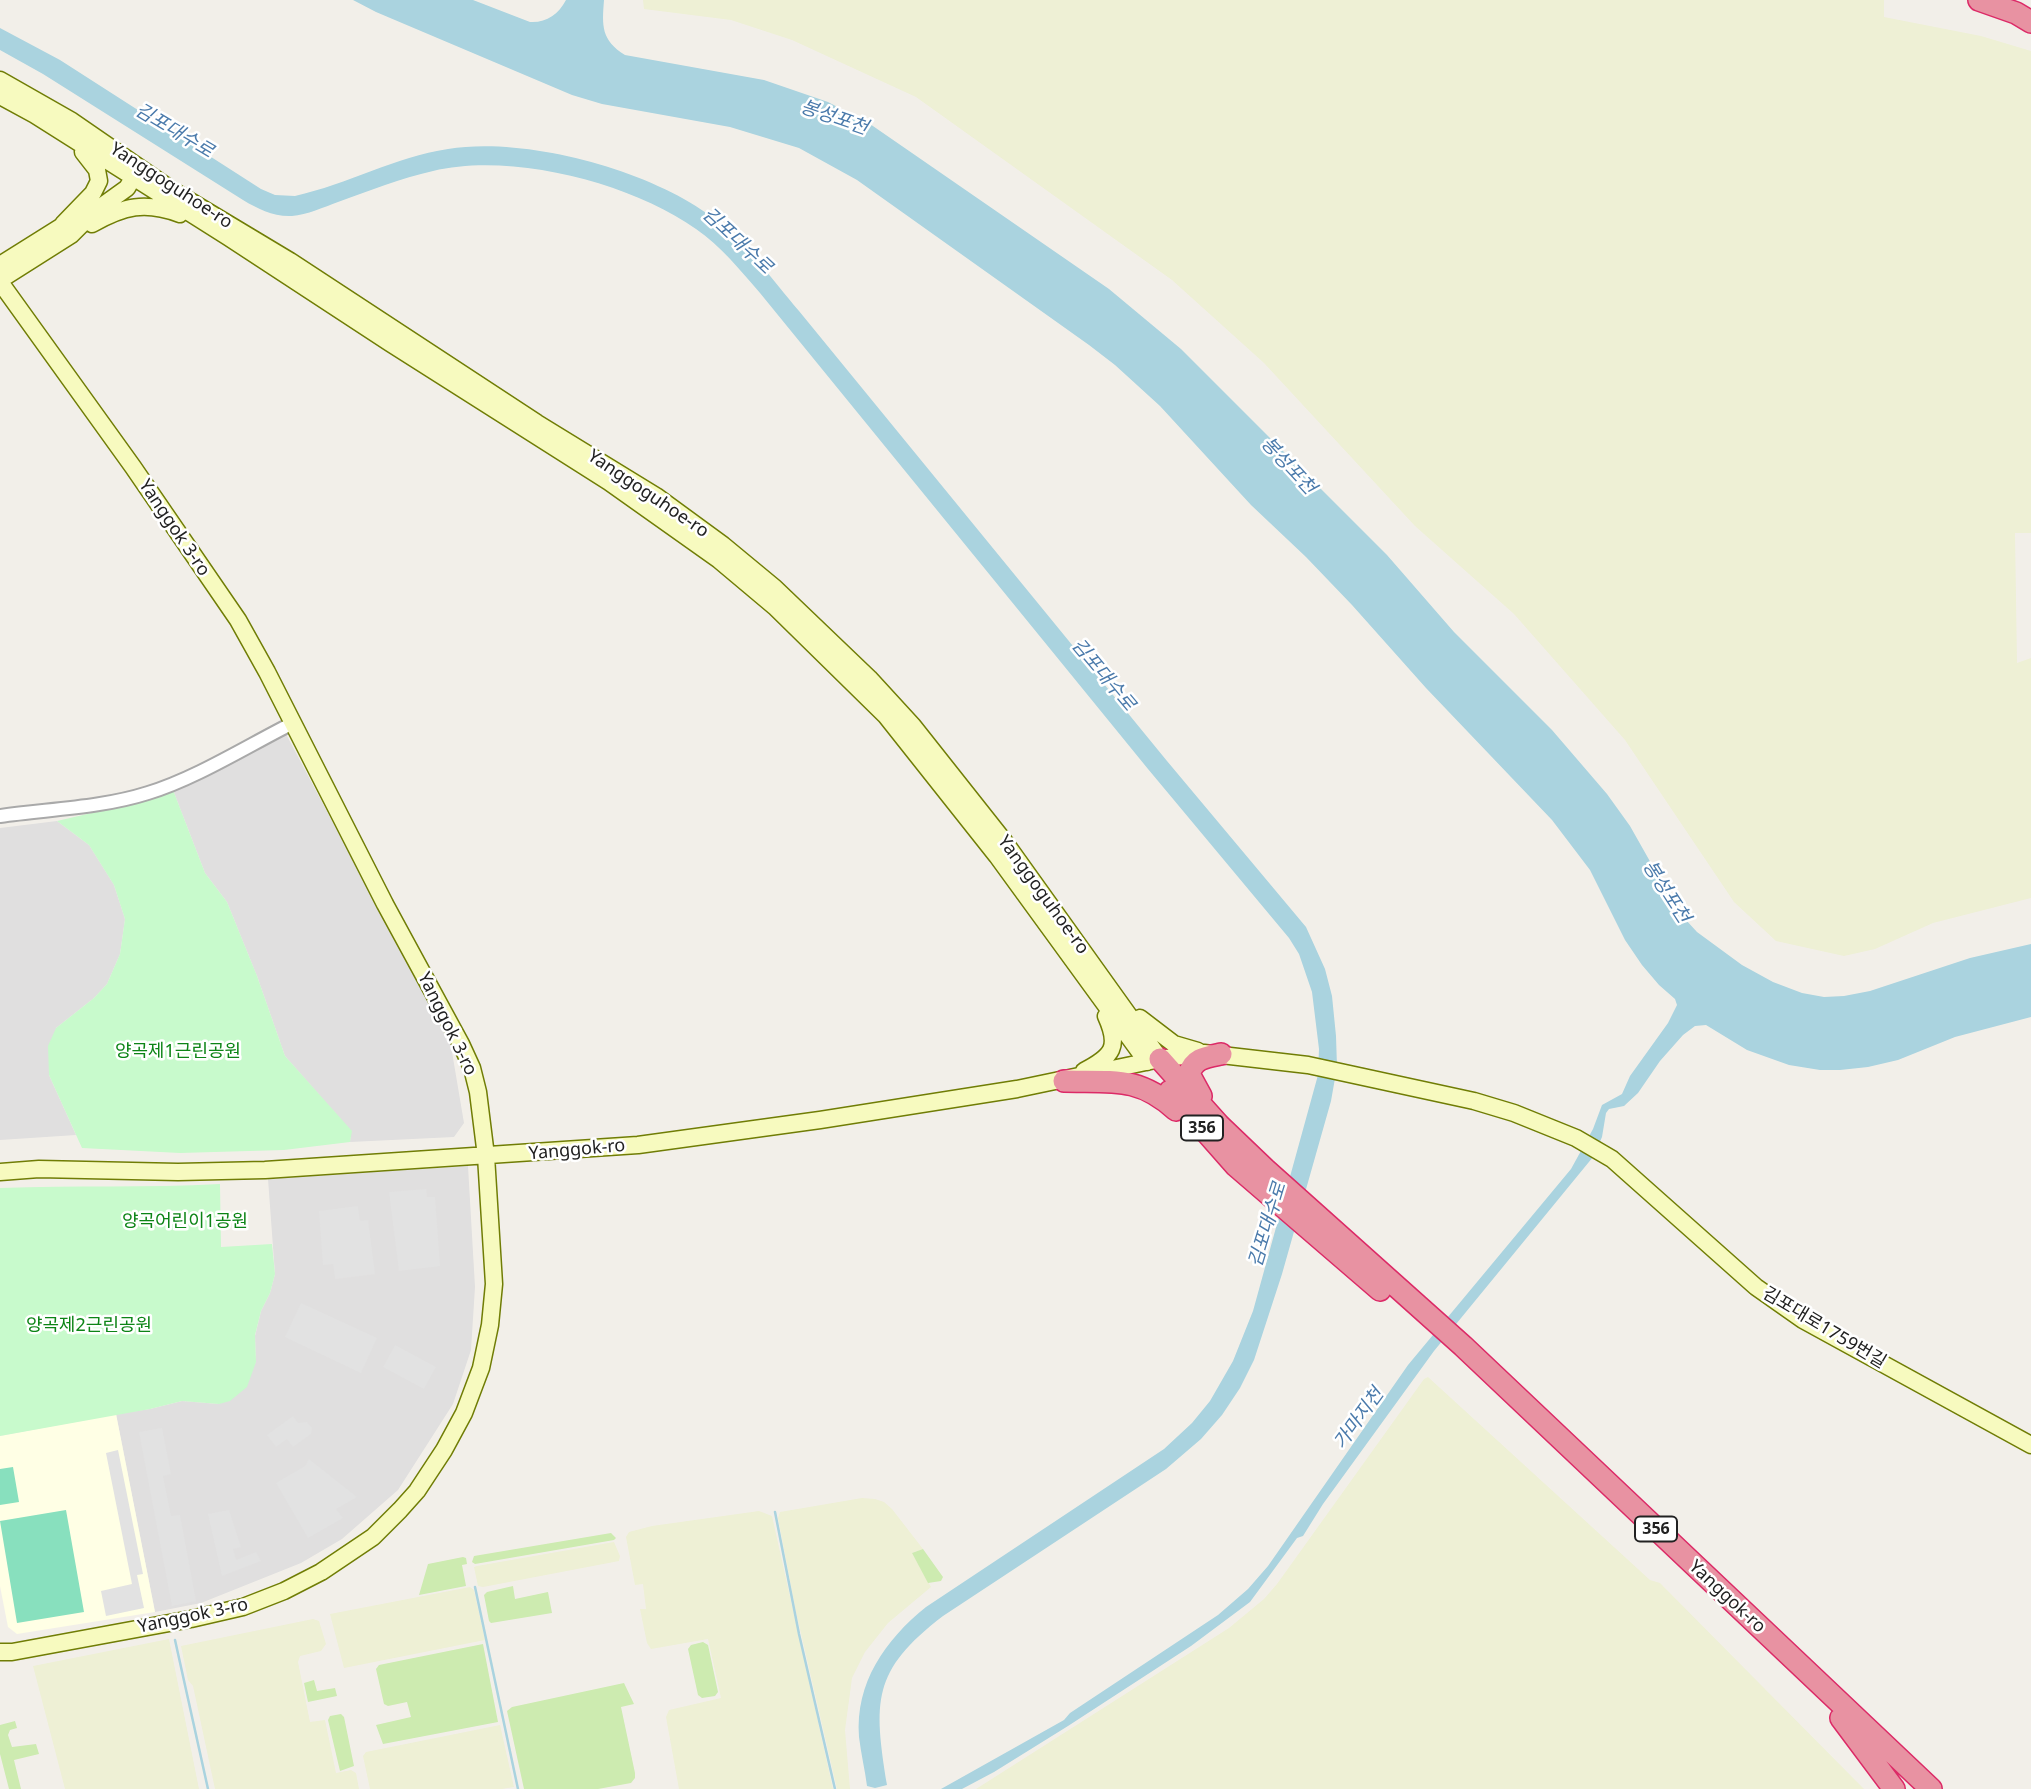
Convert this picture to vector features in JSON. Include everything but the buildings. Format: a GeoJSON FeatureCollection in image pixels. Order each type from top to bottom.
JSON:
{"type":"FeatureCollection","features":[{"type":"Feature","properties":{"kind":"highway"},"geometry":{"type":"LineString","coordinates":[[1979,0],[2016,13],[2031,22]]}},
{"type":"Feature","properties":{"kind":"highway"},"geometry":{"type":"LineString","coordinates":[[1212,1053],[1197,1060],[1189,1074],[1219,1125]]}},
{"type":"Feature","properties":{"kind":"highway","name":"356"},"geometry":{"type":"LineString","coordinates":[[1154,1060],[1219,1125],[1314,1210],[1425,1320]]}},
{"type":"Feature","properties":{"kind":"highway","name":"356"},"geometry":{"type":"LineString","coordinates":[[1154,1060],[1236,1166],[1261,1190],[1425,1320]]}},
{"type":"Feature","properties":{"kind":"highway"},"geometry":{"type":"LineString","coordinates":[[1064,1081],[1125,1083],[1145,1087],[1160,1096],[1236,1166]]}},
{"type":"Feature","properties":{"kind":"highway","name":"Yanggok-ro"},"geometry":{"type":"LineString","coordinates":[[1425,1320],[1845,1715],[1931,1789]]}},
{"type":"Feature","properties":{"kind":"highway"},"geometry":{"type":"LineString","coordinates":[[1845,1715],[1894,1789]]}},
{"type":"Feature","properties":{"kind":"highway"},"geometry":{"type":"LineString","coordinates":[[1845,1715],[1944,1789]]}},
{"type":"Feature","properties":{"kind":"highway","name":"Yanggok-ro"},"geometry":{"type":"LineString","coordinates":[[1845,1715],[1916,1789]]}},
{"type":"Feature","properties":{"kind":"street","name":"Yanggoguhoe-ro"},"geometry":{"type":"LineString","coordinates":[[0,80],[72,121],[136,173],[228,237],[657,514],[719,560],[775,607],[886,716],[997,856],[1088,983],[1154,1060]]}},
{"type":"Feature","properties":{"kind":"street","name":"Yanggoguhoe-ro"},"geometry":{"type":"LineString","coordinates":[[0,96],[66,135],[175,192],[290,261],[537,423],[656,496],[723,545],[775,588],[869,678],[913,726],[1004,841],[1119,1000],[1154,1060]]}},
{"type":"Feature","properties":{"kind":"street"},"geometry":{"type":"LineString","coordinates":[[66,135],[89,157],[97,170],[99,181],[67,230]]}},
{"type":"Feature","properties":{"kind":"street"},"geometry":{"type":"LineString","coordinates":[[0,281],[127,188],[136,173]]}},
{"type":"Feature","properties":{"kind":"street"},"geometry":{"type":"LineString","coordinates":[[0,265],[67,230],[139,206],[153,206],[177,213],[228,237]]}},
{"type":"Feature","properties":{"kind":"street","name":"Yanggok 3-ro"},"geometry":{"type":"LineString","coordinates":[[0,281],[238,620],[467,1057],[478,1092],[486,1156],[494,1284],[490,1325],[481,1368],[456,1429],[431,1471],[400,1510],[373,1537],[341,1560],[294,1586],[251,1604],[191,1619],[0,1652]]}},
{"type":"Feature","properties":{"kind":"street"},"geometry":{"type":"LineString","coordinates":[[0,816],[147,794],[185,778],[293,723]]}},
{"type":"Feature","properties":{"kind":"street"},"geometry":{"type":"LineString","coordinates":[[1064,1081],[1110,1054],[1114,1044],[1113,1030],[1088,983]]}},
{"type":"Feature","properties":{"kind":"street"},"geometry":{"type":"LineString","coordinates":[[1119,1000],[1155,1032],[1174,1044],[1212,1053]]}},
{"type":"Feature","properties":{"kind":"street"},"geometry":{"type":"LineString","coordinates":[[1154,1060],[1212,1053]]}},
{"type":"Feature","properties":{"kind":"street","name":"김포대로1759번길"},"geometry":{"type":"LineString","coordinates":[[1212,1053],[1311,1066],[1474,1101],[1514,1113],[1576,1138],[1605,1154],[1639,1181],[1725,1261],[1776,1302],[1803,1320],[2031,1445]]}},
{"type":"Feature","properties":{"kind":"street","name":"Yanggok-ro"},"geometry":{"type":"LineString","coordinates":[[0,1172],[39,1169],[178,1172],[265,1170],[638,1145],[820,1120],[1064,1081],[1154,1060]]}},
{"type":"Feature","properties":{"kind":"shaded area"},"geometry":{"type":"Polygon","coordinates":[[[643,0],[1884,0],[1884,17],[1981,36],[2031,51],[2031,533],[2015,533],[2017,663],[2031,658],[2031,898],[1933,923],[1875,949],[1844,956],[1776,941],[1734,902],[1625,740],[1514,614],[1415,526],[1264,363],[1172,280],[916,97],[792,40],[731,20],[644,9],[643,0]]]}},
{"type":"Feature","properties":{"kind":"shaded area"},"geometry":{"type":"Polygon","coordinates":[[[286,734],[451,1046],[464,1123],[454,1137],[350,1142],[351,1131],[285,1056],[227,902],[205,873],[173,790],[229,765],[286,734]]]}},
{"type":"Feature","properties":{"kind":"shaded area"},"geometry":{"type":"Polygon","coordinates":[[[57,821],[89,845],[114,885],[125,919],[120,954],[107,984],[94,998],[56,1028],[49,1075],[76,1135],[0,1140],[0,828],[57,821]]]}},
{"type":"Feature","properties":{"kind":"shaded area"},"geometry":{"type":"Polygon","coordinates":[[[468,1166],[475,1287],[471,1350],[453,1404],[398,1490],[342,1539],[301,1563],[201,1603],[155,1612],[116,1414],[182,1401],[219,1404],[256,1362],[255,1336],[275,1274],[268,1179],[468,1166]]]}},
{"type":"Feature","properties":{"kind":"shaded area"},"geometry":{"type":"Polygon","coordinates":[[[426,1189],[427,1197],[435,1197],[440,1266],[399,1271],[389,1192],[426,1189]]]}},
{"type":"Feature","properties":{"kind":"shaded area"},"geometry":{"type":"Polygon","coordinates":[[[358,1206],[360,1221],[368,1220],[375,1274],[335,1279],[333,1264],[323,1265],[319,1211],[358,1206]]]}},
{"type":"Feature","properties":{"kind":"shaded area"},"geometry":{"type":"Polygon","coordinates":[[[301,1303],[377,1338],[361,1373],[285,1337],[301,1303]]]}},
{"type":"Feature","properties":{"kind":"shaded area"},"geometry":{"type":"Polygon","coordinates":[[[395,1345],[436,1367],[424,1389],[383,1367],[395,1345]]]}},
{"type":"Feature","properties":{"kind":"shaded area"},"geometry":{"type":"Polygon","coordinates":[[[1428,1377],[1650,1580],[1660,1583],[1864,1789],[976,1789],[1229,1628],[1264,1599],[1428,1377]]]}},
{"type":"Feature","properties":{"kind":"shaded area"},"geometry":{"type":"Polygon","coordinates":[[[116,1414],[155,1612],[17,1634],[8,1627],[0,1586],[0,1436],[116,1414]]]}},
{"type":"Feature","properties":{"kind":"shaded area"},"geometry":{"type":"Polygon","coordinates":[[[293,1416],[298,1423],[307,1422],[312,1428],[311,1434],[293,1447],[287,1439],[276,1447],[267,1435],[293,1416]]]}},
{"type":"Feature","properties":{"kind":"shaded area"},"geometry":{"type":"Polygon","coordinates":[[[162,1428],[171,1474],[163,1476],[171,1516],[180,1515],[196,1601],[172,1606],[139,1432],[162,1428]]]}},
{"type":"Feature","properties":{"kind":"shaded area"},"geometry":{"type":"Polygon","coordinates":[[[118,1450],[143,1574],[137,1575],[144,1608],[106,1616],[101,1591],[132,1584],[106,1453],[118,1450]]]}},
{"type":"Feature","properties":{"kind":"shaded area"},"geometry":{"type":"Polygon","coordinates":[[[309,1459],[357,1497],[336,1509],[343,1518],[308,1538],[276,1483],[305,1466],[309,1459]]]}},
{"type":"Feature","properties":{"kind":"shaded area"},"geometry":{"type":"Polygon","coordinates":[[[862,1498],[884,1502],[892,1509],[923,1549],[912,1553],[931,1587],[888,1623],[865,1652],[852,1678],[845,1730],[850,1789],[837,1789],[796,1612],[778,1518],[780,1512],[862,1498]]]}},
{"type":"Feature","properties":{"kind":"shaded area"},"geometry":{"type":"Polygon","coordinates":[[[229,1510],[241,1547],[233,1549],[236,1560],[256,1552],[261,1561],[222,1576],[208,1514],[229,1510]]]}},
{"type":"Feature","properties":{"kind":"shaded area"},"geometry":{"type":"Polygon","coordinates":[[[759,1511],[772,1516],[833,1789],[679,1789],[666,1717],[669,1710],[721,1698],[708,1639],[651,1649],[647,1643],[640,1609],[646,1609],[643,1584],[635,1585],[626,1537],[629,1532],[652,1526],[759,1511]]]}},
{"type":"Feature","properties":{"kind":"shaded area"},"geometry":{"type":"Polygon","coordinates":[[[614,1542],[620,1556],[619,1561],[478,1586],[474,1567],[477,1566],[614,1542]]]}},
{"type":"Feature","properties":{"kind":"shaded area"},"geometry":{"type":"Polygon","coordinates":[[[470,1587],[474,1590],[485,1640],[344,1668],[330,1614],[470,1587]]]}},
{"type":"Feature","properties":{"kind":"shaded area"},"geometry":{"type":"Polygon","coordinates":[[[313,1619],[319,1621],[326,1644],[321,1651],[300,1656],[298,1662],[310,1722],[325,1720],[336,1773],[351,1770],[356,1773],[359,1789],[215,1789],[193,1686],[188,1680],[181,1646],[313,1619]]]}},
{"type":"Feature","properties":{"kind":"shaded area"},"geometry":{"type":"Polygon","coordinates":[[[169,1639],[199,1789],[65,1789],[33,1666],[169,1639]]]}},
{"type":"Feature","properties":{"kind":"shaded area"},"geometry":{"type":"Polygon","coordinates":[[[500,1725],[514,1787],[370,1789],[363,1756],[366,1752],[500,1725]]]}},
{"type":"Feature","properties":{"kind":"green space","name":"양곡제1근린공원"},"geometry":{"type":"Polygon","coordinates":[[[173,790],[205,873],[227,902],[285,1056],[352,1131],[350,1142],[284,1150],[180,1153],[82,1148],[49,1075],[48,1046],[56,1028],[94,998],[107,984],[120,954],[125,919],[114,885],[89,845],[57,821],[152,799],[173,790]]]}},
{"type":"Feature","properties":{"kind":"green space","name":"양곡제2근린공원"},"geometry":{"type":"Polygon","coordinates":[[[220,1184],[221,1247],[272,1244],[275,1274],[255,1335],[256,1362],[247,1387],[230,1401],[219,1404],[182,1401],[0,1436],[0,1188],[220,1184]]]}},
{"type":"Feature","properties":{"kind":"green space"},"geometry":{"type":"Polygon","coordinates":[[[13,1467],[19,1502],[0,1505],[0,1469],[13,1467]]]}},
{"type":"Feature","properties":{"kind":"green space"},"geometry":{"type":"Polygon","coordinates":[[[66,1510],[84,1612],[17,1623],[0,1521],[66,1510]]]}},
{"type":"Feature","properties":{"kind":"green space"},"geometry":{"type":"Polygon","coordinates":[[[611,1533],[616,1538],[614,1540],[475,1564],[472,1562],[474,1556],[611,1533]]]}},
{"type":"Feature","properties":{"kind":"green space"},"geometry":{"type":"Polygon","coordinates":[[[923,1549],[943,1577],[941,1581],[928,1583],[912,1553],[923,1549]]]}},
{"type":"Feature","properties":{"kind":"green space"},"geometry":{"type":"Polygon","coordinates":[[[466,1558],[467,1564],[462,1565],[466,1586],[419,1595],[428,1564],[466,1558]]]}},
{"type":"Feature","properties":{"kind":"green space"},"geometry":{"type":"Polygon","coordinates":[[[513,1586],[515,1599],[548,1592],[552,1613],[491,1623],[484,1595],[513,1586]]]}},
{"type":"Feature","properties":{"kind":"green space"},"geometry":{"type":"Polygon","coordinates":[[[703,1642],[708,1645],[718,1692],[715,1696],[702,1698],[698,1695],[688,1649],[691,1645],[703,1642]]]}},
{"type":"Feature","properties":{"kind":"green space"},"geometry":{"type":"Polygon","coordinates":[[[483,1644],[498,1722],[383,1744],[376,1725],[411,1717],[407,1702],[388,1706],[384,1704],[376,1669],[379,1665],[483,1644]]]}},
{"type":"Feature","properties":{"kind":"green space"},"geometry":{"type":"Polygon","coordinates":[[[314,1680],[317,1691],[335,1688],[337,1696],[308,1702],[304,1683],[314,1680]]]}},
{"type":"Feature","properties":{"kind":"green space"},"geometry":{"type":"Polygon","coordinates":[[[624,1683],[634,1704],[621,1707],[635,1773],[631,1783],[598,1789],[524,1789],[507,1711],[512,1707],[624,1683]]]}},
{"type":"Feature","properties":{"kind":"green space"},"geometry":{"type":"Polygon","coordinates":[[[341,1714],[344,1717],[354,1766],[340,1771],[328,1720],[330,1716],[341,1714]]]}},
{"type":"Feature","properties":{"kind":"green space"},"geometry":{"type":"Polygon","coordinates":[[[15,1721],[17,1728],[10,1730],[8,1735],[12,1747],[36,1744],[39,1754],[14,1760],[21,1789],[9,1789],[0,1754],[0,1725],[15,1721]]]}},
{"type":"Feature","properties":{"kind":"water","name":"봉성포천"},"geometry":{"type":"Polygon","coordinates":[[[353,0],[473,0],[530,22],[551,17],[566,0],[604,0],[603,17],[607,38],[625,55],[764,80],[828,102],[870,124],[1109,289],[1181,349],[1387,555],[1454,632],[1552,730],[1607,794],[1630,826],[1669,895],[1697,932],[1742,965],[1773,982],[1802,993],[1824,997],[1870,991],[1970,958],[2031,944],[2031,1017],[1955,1037],[1898,1060],[1840,1070],[1789,1065],[1747,1050],[1706,1025],[1695,1026],[1683,1035],[1660,1061],[1638,1093],[1624,1106],[1609,1109],[1602,1137],[1593,1157],[1434,1351],[1323,1504],[1303,1536],[1297,1538],[1250,1602],[1191,1646],[994,1772],[962,1789],[941,1789],[1064,1720],[1070,1713],[1218,1615],[1248,1589],[1268,1566],[1408,1365],[1571,1169],[1593,1129],[1602,1105],[1622,1094],[1630,1076],[1668,1023],[1677,1005],[1675,999],[1642,965],[1625,940],[1590,870],[1552,820],[1426,688],[1352,605],[1251,505],[1160,406],[1089,345],[857,180],[799,148],[730,127],[602,104],[572,95],[353,0]]]}},
{"type":"Feature","properties":{"kind":"water","name":"김포대수로"},"geometry":{"type":"Polygon","coordinates":[[[0,28],[60,60],[261,189],[275,195],[295,196],[428,153],[479,146],[549,152],[586,160],[655,185],[712,217],[736,238],[769,274],[1306,927],[1325,969],[1332,996],[1337,1067],[1331,1101],[1282,1274],[1254,1360],[1222,1415],[1201,1439],[1166,1469],[943,1616],[902,1654],[890,1672],[883,1690],[880,1710],[887,1785],[875,1788],[867,1786],[859,1737],[862,1699],[876,1664],[886,1648],[926,1607],[1164,1449],[1192,1423],[1210,1401],[1233,1361],[1253,1311],[1318,1075],[1319,1049],[1312,992],[1299,954],[1289,938],[760,293],[722,251],[696,229],[639,198],[605,185],[534,169],[498,166],[464,166],[433,171],[304,214],[273,214],[243,200],[43,74],[0,50],[0,28]]]}},
{"type":"Feature","properties":{"kind":"waterway"},"geometry":{"type":"LineString","coordinates":[[775,1512],[799,1634],[835,1789]]}},
{"type":"Feature","properties":{"kind":"waterway"},"geometry":{"type":"LineString","coordinates":[[475,1587],[518,1789]]}},
{"type":"Feature","properties":{"kind":"waterway"},"geometry":{"type":"LineString","coordinates":[[175,1640],[208,1789]]}},
{"type":"Feature","properties":{"kind":"park label","name":"양곡어린이1공원"},"geometry":{"type":"Point","coordinates":[185,1222]}},
{"type":"Feature","properties":{"kind":"water label","name":"가마지천"},"geometry":{"type":"Point","coordinates":[1359,1419]}}]}
